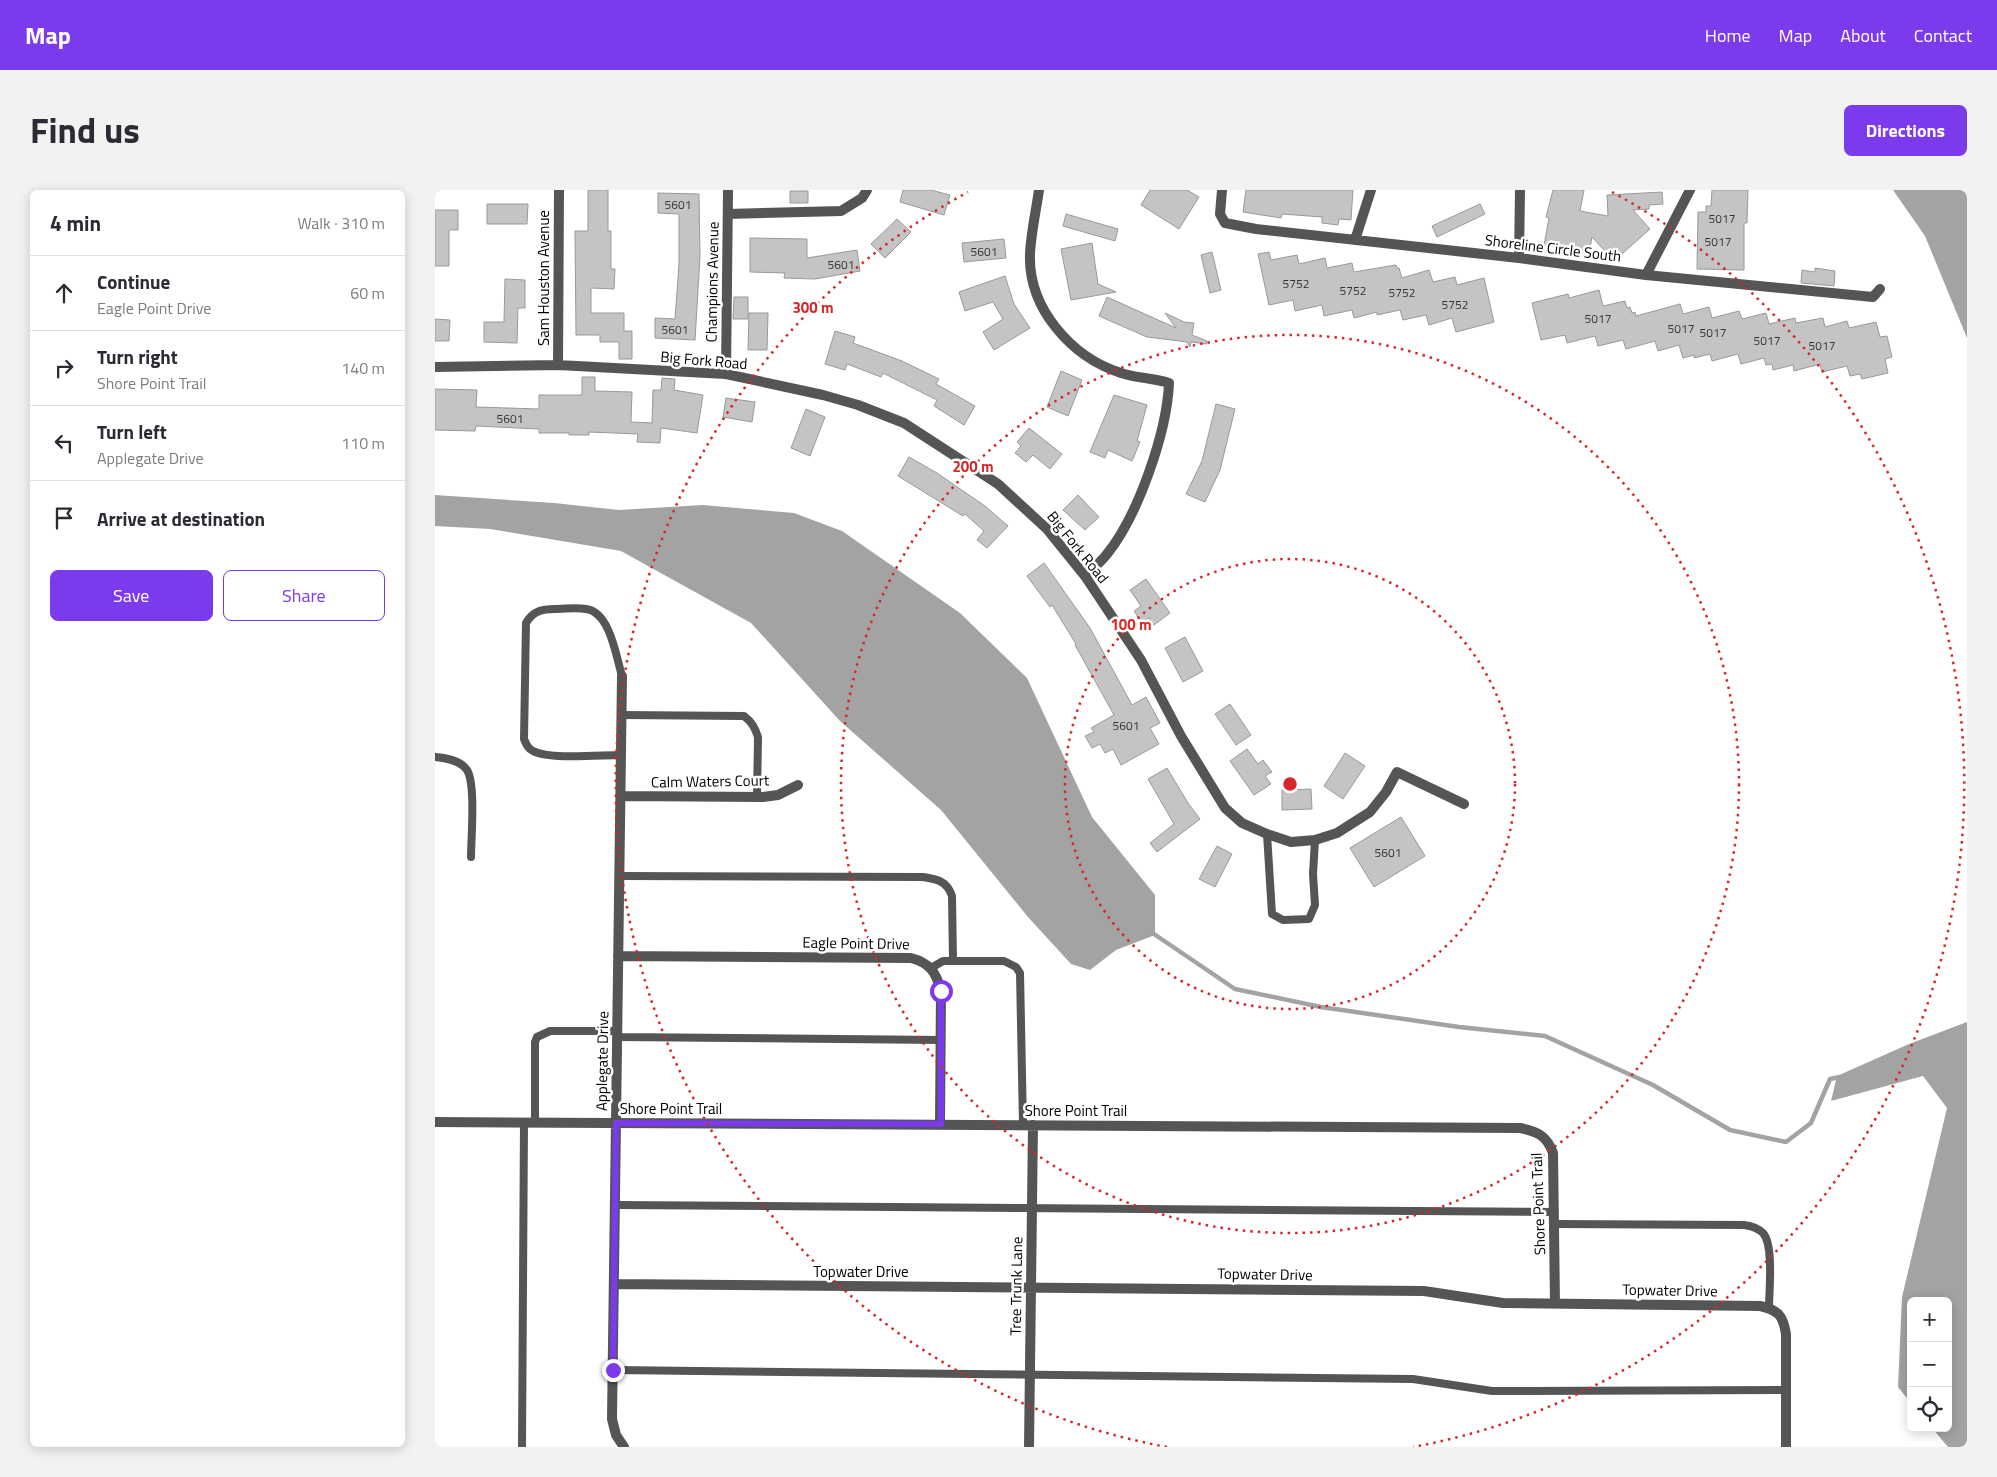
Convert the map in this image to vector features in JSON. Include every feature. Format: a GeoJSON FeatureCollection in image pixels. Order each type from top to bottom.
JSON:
{"type":"FeatureCollection","features":[{"type":"Feature","properties":{"kind":"street","name":"Sam Houston Avenue"},"geometry":{"type":"LineString","coordinates":[[558,365],[559,190]]}},
{"type":"Feature","properties":{"kind":"street","name":"Champions Avenue"},"geometry":{"type":"LineString","coordinates":[[726,374],[727,190]]}},
{"type":"Feature","properties":{"kind":"street"},"geometry":{"type":"LineString","coordinates":[[727,214],[841,211],[862,198],[867,190]]}},
{"type":"Feature","properties":{"kind":"street"},"geometry":{"type":"LineString","coordinates":[[1039,190],[1030,255],[1034,286],[1047,316],[1063,338],[1085,355],[1121,373],[1169,383],[1168,406],[1162,431],[1129,519],[1107,554],[1085,576]]}},
{"type":"Feature","properties":{"kind":"street","name":"Shoreline Circle South"},"geometry":{"type":"LineString","coordinates":[[1222,190],[1220,214],[1225,223],[1256,229],[1519,258],[1646,276],[1873,297],[1880,289]]}},
{"type":"Feature","properties":{"kind":"street"},"geometry":{"type":"LineString","coordinates":[[1355,240],[1371,190]]}},
{"type":"Feature","properties":{"kind":"street"},"geometry":{"type":"LineString","coordinates":[[1519,258],[1520,190]]}},
{"type":"Feature","properties":{"kind":"street"},"geometry":{"type":"LineString","coordinates":[[1646,276],[1690,190]]}},
{"type":"Feature","properties":{"kind":"street","name":"Big Fork Road"},"geometry":{"type":"LineString","coordinates":[[435,367],[558,365],[726,374],[823,394],[904,423],[998,484],[1047,529],[1085,576],[1141,660],[1181,736],[1225,808],[1242,823],[1291,842],[1315,840],[1337,833],[1371,812],[1386,792],[1397,772],[1464,804]]}},
{"type":"Feature","properties":{"kind":"street","name":"Applegate Drive"},"geometry":{"type":"LineString","coordinates":[[620,1446],[613,1428],[612,1419],[622,676]]}},
{"type":"Feature","properties":{"kind":"street","name":"Calm Waters Court"},"geometry":{"type":"LineString","coordinates":[[621,796],[757,797],[778,795],[798,785]]}},
{"type":"Feature","properties":{"kind":"street","name":"Eagle Point Drive"},"geometry":{"type":"LineString","coordinates":[[619,956],[911,958],[922,961],[931,968]]}},
{"type":"Feature","properties":{"kind":"street"},"geometry":{"type":"LineString","coordinates":[[931,968],[938,978],[941,991],[941,1124]]}},
{"type":"Feature","properties":{"kind":"street","name":"Shore Point Trail"},"geometry":{"type":"LineString","coordinates":[[435,1122],[1520,1128],[1535,1131],[1543,1136],[1550,1144],[1553,1153],[1555,1304]]}},
{"type":"Feature","properties":{"kind":"street","name":"Tree Trunk Lane"},"geometry":{"type":"LineString","coordinates":[[1028,1125],[1032,1208],[1029,1447]]}},
{"type":"Feature","properties":{"kind":"street","name":"Topwater Drive"},"geometry":{"type":"LineString","coordinates":[[614,1284],[1424,1291],[1503,1303],[1760,1306],[1769,1308]]}},
{"type":"Feature","properties":{"kind":"street"},"geometry":{"type":"LineString","coordinates":[[1769,1308],[1780,1316],[1786,1334],[1785,1447]]}},
{"type":"Feature","properties":{"kind":"lane"},"geometry":{"type":"LineString","coordinates":[[621,755],[546,755],[532,751],[526,746],[524,739],[526,623],[529,617],[543,609],[587,609],[594,611],[607,626],[622,676]]}},
{"type":"Feature","properties":{"kind":"lane"},"geometry":{"type":"LineString","coordinates":[[622,715],[744,716],[756,728],[758,737],[757,797]]}},
{"type":"Feature","properties":{"kind":"lane"},"geometry":{"type":"LineString","coordinates":[[435,757],[457,762],[468,772],[471,785],[471,857]]}},
{"type":"Feature","properties":{"kind":"lane"},"geometry":{"type":"LineString","coordinates":[[1267,834],[1272,914],[1283,920],[1309,919],[1315,905],[1313,874],[1315,840]]}},
{"type":"Feature","properties":{"kind":"lane"},"geometry":{"type":"LineString","coordinates":[[619,876],[923,877],[934,879],[943,882],[949,888],[952,896],[953,961]]}},
{"type":"Feature","properties":{"kind":"lane"},"geometry":{"type":"LineString","coordinates":[[931,968],[943,961],[1004,961],[1017,967],[1020,974],[1028,1125]]}},
{"type":"Feature","properties":{"kind":"lane"},"geometry":{"type":"LineString","coordinates":[[535,1123],[535,1042],[537,1037],[551,1031],[941,1040]]}},
{"type":"Feature","properties":{"kind":"lane"},"geometry":{"type":"LineString","coordinates":[[523,1447],[524,1122]]}},
{"type":"Feature","properties":{"kind":"lane"},"geometry":{"type":"LineString","coordinates":[[615,1205],[1554,1212]]}},
{"type":"Feature","properties":{"kind":"lane"},"geometry":{"type":"LineString","coordinates":[[1554,1224],[1745,1225],[1753,1227],[1763,1233],[1769,1246],[1769,1308]]}},
{"type":"Feature","properties":{"kind":"lane"},"geometry":{"type":"LineString","coordinates":[[613,1370],[1413,1379],[1492,1391],[1786,1390]]}},
{"type":"Feature","properties":{"kind":"shaded area"},"geometry":{"type":"Polygon","coordinates":[[[1893,190],[1967,190],[1967,338],[1925,236],[1893,190]]]}},
{"type":"Feature","properties":{"kind":"shaded area"},"geometry":{"type":"Polygon","coordinates":[[[435,495],[554,503],[619,510],[703,505],[794,513],[842,531],[960,613],[1027,678],[1092,817],[1155,895],[1155,935],[1116,950],[1090,970],[1071,964],[1028,917],[941,810],[840,721],[751,623],[621,551],[490,529],[435,526],[435,495]]]}},
{"type":"Feature","properties":{"kind":"shaded area"},"geometry":{"type":"Polygon","coordinates":[[[1967,1022],[1967,1447],[1948,1447],[1935,1432],[1952,1432],[1952,1297],[1907,1297],[1907,1398],[1898,1387],[1902,1297],[1947,1108],[1923,1076],[1831,1101],[1837,1076],[1909,1044],[1967,1022]]]}},
{"type":"Feature","properties":{"kind":"building"},"geometry":{"type":"Polygon","coordinates":[[[588,190],[608,190],[608,231],[611,231],[611,269],[615,269],[614,289],[591,288],[591,313],[624,313],[624,331],[632,331],[632,359],[619,359],[619,342],[600,342],[600,335],[576,335],[575,231],[588,231],[588,190]]]}},
{"type":"Feature","properties":{"kind":"building"},"geometry":{"type":"Polygon","coordinates":[[[903,190],[931,190],[950,195],[944,215],[900,202],[903,190]]]}},
{"type":"Feature","properties":{"kind":"building"},"geometry":{"type":"Polygon","coordinates":[[[1150,190],[1187,190],[1199,197],[1179,229],[1141,205],[1150,190]]]}},
{"type":"Feature","properties":{"kind":"building"},"geometry":{"type":"Polygon","coordinates":[[[1246,190],[1353,190],[1351,220],[1339,219],[1338,225],[1322,223],[1322,217],[1282,214],[1281,218],[1243,212],[1246,190]]]}},
{"type":"Feature","properties":{"kind":"building"},"geometry":{"type":"Polygon","coordinates":[[[1553,190],[1584,190],[1580,211],[1608,216],[1607,195],[1662,192],[1663,204],[1649,205],[1649,209],[1633,210],[1650,229],[1614,261],[1592,237],[1589,253],[1544,245],[1549,218],[1546,217],[1553,190]]]}},
{"type":"Feature","properties":{"kind":"building"},"geometry":{"type":"Polygon","coordinates":[[[1712,190],[1748,190],[1747,223],[1744,223],[1744,270],[1697,269],[1698,212],[1706,212],[1706,206],[1711,206],[1712,190]]]}},
{"type":"Feature","properties":{"kind":"building"},"geometry":{"type":"Polygon","coordinates":[[[790,191],[808,191],[808,203],[790,203],[790,191]]]}},
{"type":"Feature","properties":{"kind":"building"},"geometry":{"type":"Polygon","coordinates":[[[658,193],[699,194],[700,256],[695,340],[655,338],[655,318],[675,319],[679,264],[679,214],[658,213],[658,193]]]}},
{"type":"Feature","properties":{"kind":"building"},"geometry":{"type":"Polygon","coordinates":[[[487,204],[528,204],[527,224],[487,224],[487,204]]]}},
{"type":"Feature","properties":{"kind":"building"},"geometry":{"type":"Polygon","coordinates":[[[1480,204],[1485,214],[1437,237],[1432,226],[1480,204]]]}},
{"type":"Feature","properties":{"kind":"building"},"geometry":{"type":"Polygon","coordinates":[[[435,210],[458,210],[458,230],[449,230],[449,266],[435,266],[435,210]]]}},
{"type":"Feature","properties":{"kind":"building"},"geometry":{"type":"Polygon","coordinates":[[[1066,214],[1118,229],[1115,241],[1063,226],[1066,214]]]}},
{"type":"Feature","properties":{"kind":"building"},"geometry":{"type":"Polygon","coordinates":[[[897,219],[911,232],[885,258],[871,244],[897,219]]]}},
{"type":"Feature","properties":{"kind":"building"},"geometry":{"type":"Polygon","coordinates":[[[750,238],[807,239],[807,258],[857,250],[860,271],[815,279],[784,278],[785,273],[750,272],[750,238]]]}},
{"type":"Feature","properties":{"kind":"building"},"geometry":{"type":"Polygon","coordinates":[[[1004,239],[1006,258],[964,262],[962,243],[1004,239]]]}},
{"type":"Feature","properties":{"kind":"building"},"geometry":{"type":"Polygon","coordinates":[[[1092,243],[1098,284],[1116,292],[1071,300],[1061,249],[1092,243]]]}},
{"type":"Feature","properties":{"kind":"building"},"geometry":{"type":"Polygon","coordinates":[[[1212,252],[1221,290],[1210,293],[1201,255],[1212,252]]]}},
{"type":"Feature","properties":{"kind":"building"},"geometry":{"type":"Polygon","coordinates":[[[1269,252],[1271,260],[1297,255],[1299,264],[1325,258],[1327,268],[1352,263],[1354,272],[1396,265],[1402,278],[1429,270],[1433,282],[1455,277],[1457,285],[1484,278],[1494,322],[1456,332],[1452,318],[1429,325],[1426,315],[1403,320],[1400,310],[1377,315],[1377,312],[1354,318],[1352,310],[1324,316],[1322,305],[1295,311],[1293,300],[1269,305],[1258,254],[1269,252]]]}},
{"type":"Feature","properties":{"kind":"building"},"geometry":{"type":"Polygon","coordinates":[[[1815,268],[1835,271],[1834,286],[1801,283],[1802,270],[1815,272],[1815,268]]]}},
{"type":"Feature","properties":{"kind":"building"},"geometry":{"type":"Polygon","coordinates":[[[1005,276],[1014,304],[1030,328],[994,350],[983,332],[1003,319],[993,302],[965,311],[959,292],[1005,276]]]}},
{"type":"Feature","properties":{"kind":"building"},"geometry":{"type":"Polygon","coordinates":[[[505,279],[525,280],[525,308],[518,308],[517,343],[484,342],[484,322],[504,322],[505,279]]]}},
{"type":"Feature","properties":{"kind":"building"},"geometry":{"type":"Polygon","coordinates":[[[1599,290],[1603,306],[1625,301],[1627,308],[1630,307],[1632,313],[1635,312],[1636,316],[1680,304],[1683,314],[1709,307],[1712,318],[1739,311],[1742,319],[1766,313],[1769,324],[1795,318],[1796,323],[1823,318],[1825,327],[1847,321],[1849,328],[1876,322],[1880,337],[1887,336],[1892,357],[1885,359],[1888,373],[1862,379],[1860,374],[1850,376],[1847,366],[1822,372],[1820,364],[1794,371],[1793,365],[1773,370],[1772,364],[1766,365],[1764,358],[1741,364],[1738,354],[1712,361],[1710,354],[1694,358],[1694,355],[1683,358],[1679,345],[1658,351],[1655,341],[1626,349],[1623,340],[1598,346],[1595,336],[1567,343],[1565,335],[1541,340],[1532,303],[1568,294],[1569,298],[1599,290]]]}},
{"type":"Feature","properties":{"kind":"building"},"geometry":{"type":"Polygon","coordinates":[[[734,297],[748,297],[748,319],[733,319],[734,297]]]}},
{"type":"Feature","properties":{"kind":"building"},"geometry":{"type":"Polygon","coordinates":[[[1107,297],[1176,328],[1165,313],[1184,322],[1194,323],[1192,335],[1207,341],[1206,344],[1191,342],[1190,347],[1187,342],[1147,337],[1099,316],[1107,297]]]}},
{"type":"Feature","properties":{"kind":"building"},"geometry":{"type":"Polygon","coordinates":[[[749,313],[768,313],[767,350],[748,350],[749,313]]]}},
{"type":"Feature","properties":{"kind":"building"},"geometry":{"type":"Polygon","coordinates":[[[435,319],[450,320],[449,341],[435,341],[435,319]]]}},
{"type":"Feature","properties":{"kind":"building"},"geometry":{"type":"Polygon","coordinates":[[[835,331],[855,337],[853,343],[902,361],[939,379],[936,384],[975,406],[964,425],[934,406],[937,400],[883,373],[881,377],[847,364],[845,370],[825,364],[835,331]]]}},
{"type":"Feature","properties":{"kind":"building"},"geometry":{"type":"Polygon","coordinates":[[[1061,371],[1082,380],[1068,416],[1047,407],[1061,371]]]}},
{"type":"Feature","properties":{"kind":"building"},"geometry":{"type":"Polygon","coordinates":[[[582,377],[595,377],[595,391],[632,392],[631,422],[652,423],[653,390],[661,390],[662,378],[675,379],[674,390],[703,395],[697,433],[661,428],[660,443],[637,442],[638,434],[589,432],[589,435],[569,435],[569,433],[539,433],[539,429],[476,426],[475,431],[435,430],[435,389],[477,390],[476,407],[539,409],[539,395],[582,395],[582,377]]]}},
{"type":"Feature","properties":{"kind":"building"},"geometry":{"type":"Polygon","coordinates":[[[1114,395],[1147,405],[1137,441],[1140,442],[1132,461],[1108,450],[1105,458],[1090,452],[1114,395]]]}},
{"type":"Feature","properties":{"kind":"building"},"geometry":{"type":"Polygon","coordinates":[[[726,398],[755,402],[752,422],[723,417],[726,398]]]}},
{"type":"Feature","properties":{"kind":"building"},"geometry":{"type":"Polygon","coordinates":[[[1216,404],[1235,409],[1220,470],[1205,502],[1186,494],[1202,461],[1216,404]]]}},
{"type":"Feature","properties":{"kind":"building"},"geometry":{"type":"Polygon","coordinates":[[[806,409],[825,417],[810,456],[791,448],[806,409]]]}},
{"type":"Feature","properties":{"kind":"building"},"geometry":{"type":"Polygon","coordinates":[[[1029,428],[1062,454],[1050,469],[1033,455],[1026,462],[1015,453],[1021,446],[1017,442],[1029,428]]]}},
{"type":"Feature","properties":{"kind":"building"},"geometry":{"type":"Polygon","coordinates":[[[909,457],[937,473],[985,506],[1008,526],[987,548],[977,540],[984,531],[965,514],[963,516],[898,476],[909,457]]]}},
{"type":"Feature","properties":{"kind":"building"},"geometry":{"type":"Polygon","coordinates":[[[1078,495],[1099,517],[1085,530],[1063,510],[1078,495]]]}},
{"type":"Feature","properties":{"kind":"building"},"geometry":{"type":"Polygon","coordinates":[[[1044,563],[1090,628],[1132,705],[1146,697],[1160,723],[1150,728],[1159,744],[1121,765],[1113,749],[1105,753],[1100,744],[1092,748],[1085,736],[1094,732],[1091,728],[1114,715],[1076,644],[1052,605],[1050,607],[1027,576],[1044,563]]]}},
{"type":"Feature","properties":{"kind":"building"},"geometry":{"type":"Polygon","coordinates":[[[1146,579],[1170,613],[1154,625],[1149,618],[1142,623],[1134,611],[1141,606],[1130,590],[1146,579]]]}},
{"type":"Feature","properties":{"kind":"building"},"geometry":{"type":"Polygon","coordinates":[[[1185,637],[1203,671],[1183,682],[1165,648],[1185,637]]]}},
{"type":"Feature","properties":{"kind":"building"},"geometry":{"type":"Polygon","coordinates":[[[1230,704],[1251,735],[1236,745],[1215,714],[1230,704]]]}},
{"type":"Feature","properties":{"kind":"building"},"geometry":{"type":"Polygon","coordinates":[[[1247,749],[1258,764],[1263,760],[1272,772],[1265,776],[1271,784],[1254,795],[1230,761],[1247,749]]]}},
{"type":"Feature","properties":{"kind":"building"},"geometry":{"type":"Polygon","coordinates":[[[1345,753],[1365,766],[1343,799],[1324,786],[1345,753]]]}},
{"type":"Feature","properties":{"kind":"building"},"geometry":{"type":"Polygon","coordinates":[[[1167,768],[1200,819],[1157,852],[1150,843],[1174,824],[1148,779],[1167,768]]]}},
{"type":"Feature","properties":{"kind":"building"},"geometry":{"type":"Polygon","coordinates":[[[1311,789],[1312,809],[1282,810],[1282,790],[1311,789]]]}},
{"type":"Feature","properties":{"kind":"building"},"geometry":{"type":"Polygon","coordinates":[[[1401,817],[1425,856],[1374,887],[1350,848],[1401,817]]]}},
{"type":"Feature","properties":{"kind":"building"},"geometry":{"type":"Polygon","coordinates":[[[1217,846],[1232,854],[1215,887],[1199,879],[1217,846]]]}},
{"type":"Feature","properties":{"kind":"waterway"},"geometry":{"type":"LineString","coordinates":[[1151,932],[1235,989],[1321,1007],[1459,1027],[1545,1036],[1653,1085],[1730,1130],[1786,1142],[1811,1123],[1830,1079],[1840,1077]]}},
{"type":"Feature","properties":{"kind":"route"},"geometry":{"type":"LineString","coordinates":[[613,1370],[616,1123],[941,1124],[941,991]]}}]}
